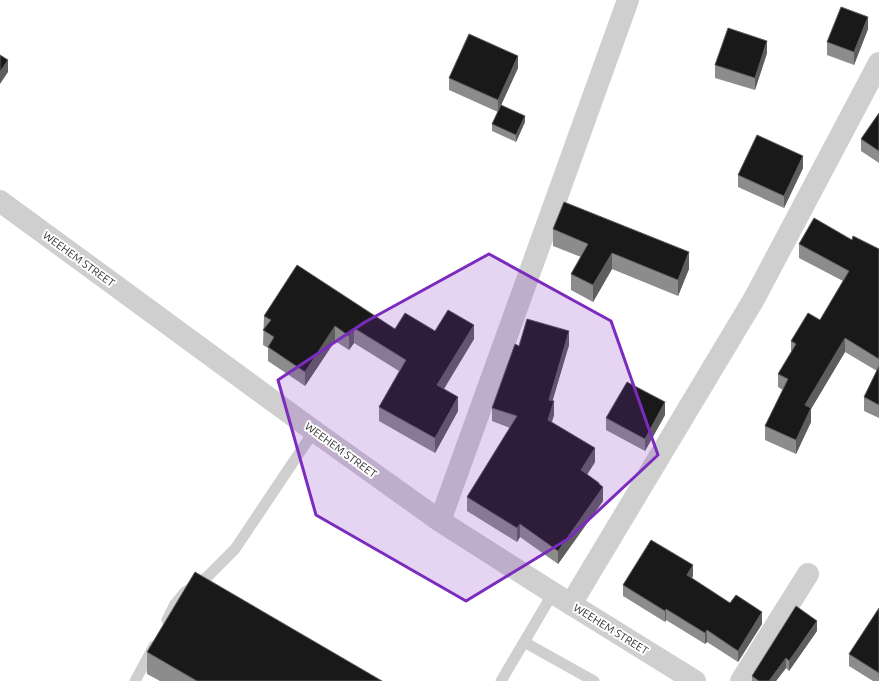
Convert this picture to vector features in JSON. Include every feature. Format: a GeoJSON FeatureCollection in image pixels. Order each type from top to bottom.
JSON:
{"type":"FeatureCollection","features":[{"type":"Feature","properties":{"kind":"street"},"geometry":{"type":"LineString","coordinates":[[440,521],[628,0]]}},
{"type":"Feature","properties":{"kind":"street"},"geometry":{"type":"LineString","coordinates":[[571,604],[754,299],[879,63]]}},
{"type":"Feature","properties":{"kind":"street","name":"WEEHEM STREET"},"geometry":{"type":"LineString","coordinates":[[0,201],[314,431],[440,521],[695,681]]}},
{"type":"Feature","properties":{"kind":"street"},"geometry":{"type":"LineString","coordinates":[[741,681],[808,574]]}},
{"type":"Feature","properties":{"kind":"lane"},"geometry":{"type":"LineString","coordinates":[[135,681],[175,604],[184,592],[208,577],[234,549],[314,431]]}},
{"type":"Feature","properties":{"kind":"lane"},"geometry":{"type":"LineString","coordinates":[[501,681],[553,593]]}},
{"type":"Feature","properties":{"kind":"lane"},"geometry":{"type":"LineString","coordinates":[[524,642],[594,681]]}},
{"type":"Feature","properties":{"kind":"highlighted area"},"geometry":{"type":"Polygon","coordinates":[[[489,254],[611,321],[658,455],[568,539],[466,601],[316,515],[278,380],[365,322],[489,254]]]}},
{"type":"Feature","properties":{"kind":"building"},"geometry":{"type":"Polygon","coordinates":[[[841,7],[868,17],[854,52],[827,42],[841,7]]]}},
{"type":"Feature","properties":{"kind":"building"},"geometry":{"type":"Polygon","coordinates":[[[728,28],[767,41],[755,78],[715,65],[728,28]]]}},
{"type":"Feature","properties":{"kind":"building"},"geometry":{"type":"Polygon","coordinates":[[[469,34],[518,56],[498,100],[449,78],[469,34]]]}},
{"type":"Feature","properties":{"kind":"building"},"geometry":{"type":"Polygon","coordinates":[[[0,55],[8,60],[0,72],[0,55]]]}},
{"type":"Feature","properties":{"kind":"building"},"geometry":{"type":"Polygon","coordinates":[[[501,105],[525,116],[516,135],[492,124],[501,105]]]}},
{"type":"Feature","properties":{"kind":"building"},"geometry":{"type":"Polygon","coordinates":[[[879,113],[879,151],[861,139],[879,113]]]}},
{"type":"Feature","properties":{"kind":"building"},"geometry":{"type":"Polygon","coordinates":[[[757,135],[803,156],[784,196],[738,175],[757,135]]]}},
{"type":"Feature","properties":{"kind":"building"},"geometry":{"type":"Polygon","coordinates":[[[564,202],[689,252],[678,280],[612,253],[593,285],[571,274],[588,244],[553,229],[564,202]]]}},
{"type":"Feature","properties":{"kind":"building"},"geometry":{"type":"Polygon","coordinates":[[[814,218],[852,240],[853,236],[879,249],[879,359],[845,338],[805,405],[811,408],[796,440],[765,426],[788,379],[778,374],[796,344],[791,341],[808,313],[820,320],[849,271],[799,244],[814,218]]]}},
{"type":"Feature","properties":{"kind":"building"},"geometry":{"type":"Polygon","coordinates":[[[297,265],[395,329],[405,313],[435,331],[448,310],[474,325],[437,385],[458,397],[435,438],[379,407],[406,360],[354,328],[349,336],[335,326],[305,372],[268,347],[274,337],[263,330],[271,320],[264,316],[297,265]]]}},
{"type":"Feature","properties":{"kind":"building"},"geometry":{"type":"Polygon","coordinates":[[[527,319],[569,331],[549,400],[554,401],[548,420],[595,448],[581,470],[603,487],[558,551],[520,524],[517,528],[467,497],[517,416],[492,408],[515,344],[519,346],[527,319]]]}},
{"type":"Feature","properties":{"kind":"building"},"geometry":{"type":"Polygon","coordinates":[[[879,366],[879,405],[864,397],[879,366]]]}},
{"type":"Feature","properties":{"kind":"building"},"geometry":{"type":"Polygon","coordinates":[[[627,382],[665,402],[645,439],[606,418],[627,382]]]}},
{"type":"Feature","properties":{"kind":"building"},"geometry":{"type":"Polygon","coordinates":[[[651,540],[693,565],[687,575],[730,603],[736,595],[762,612],[738,651],[707,630],[705,633],[666,609],[665,611],[623,585],[651,540]]]}},
{"type":"Feature","properties":{"kind":"building"},"geometry":{"type":"Polygon","coordinates":[[[195,572],[382,681],[197,681],[147,652],[195,572]]]}},
{"type":"Feature","properties":{"kind":"building"},"geometry":{"type":"Polygon","coordinates":[[[796,606],[817,621],[789,661],[786,658],[769,681],[759,681],[752,676],[796,606]]]}},
{"type":"Feature","properties":{"kind":"building"},"geometry":{"type":"Polygon","coordinates":[[[879,608],[879,673],[849,654],[879,608]]]}}]}
